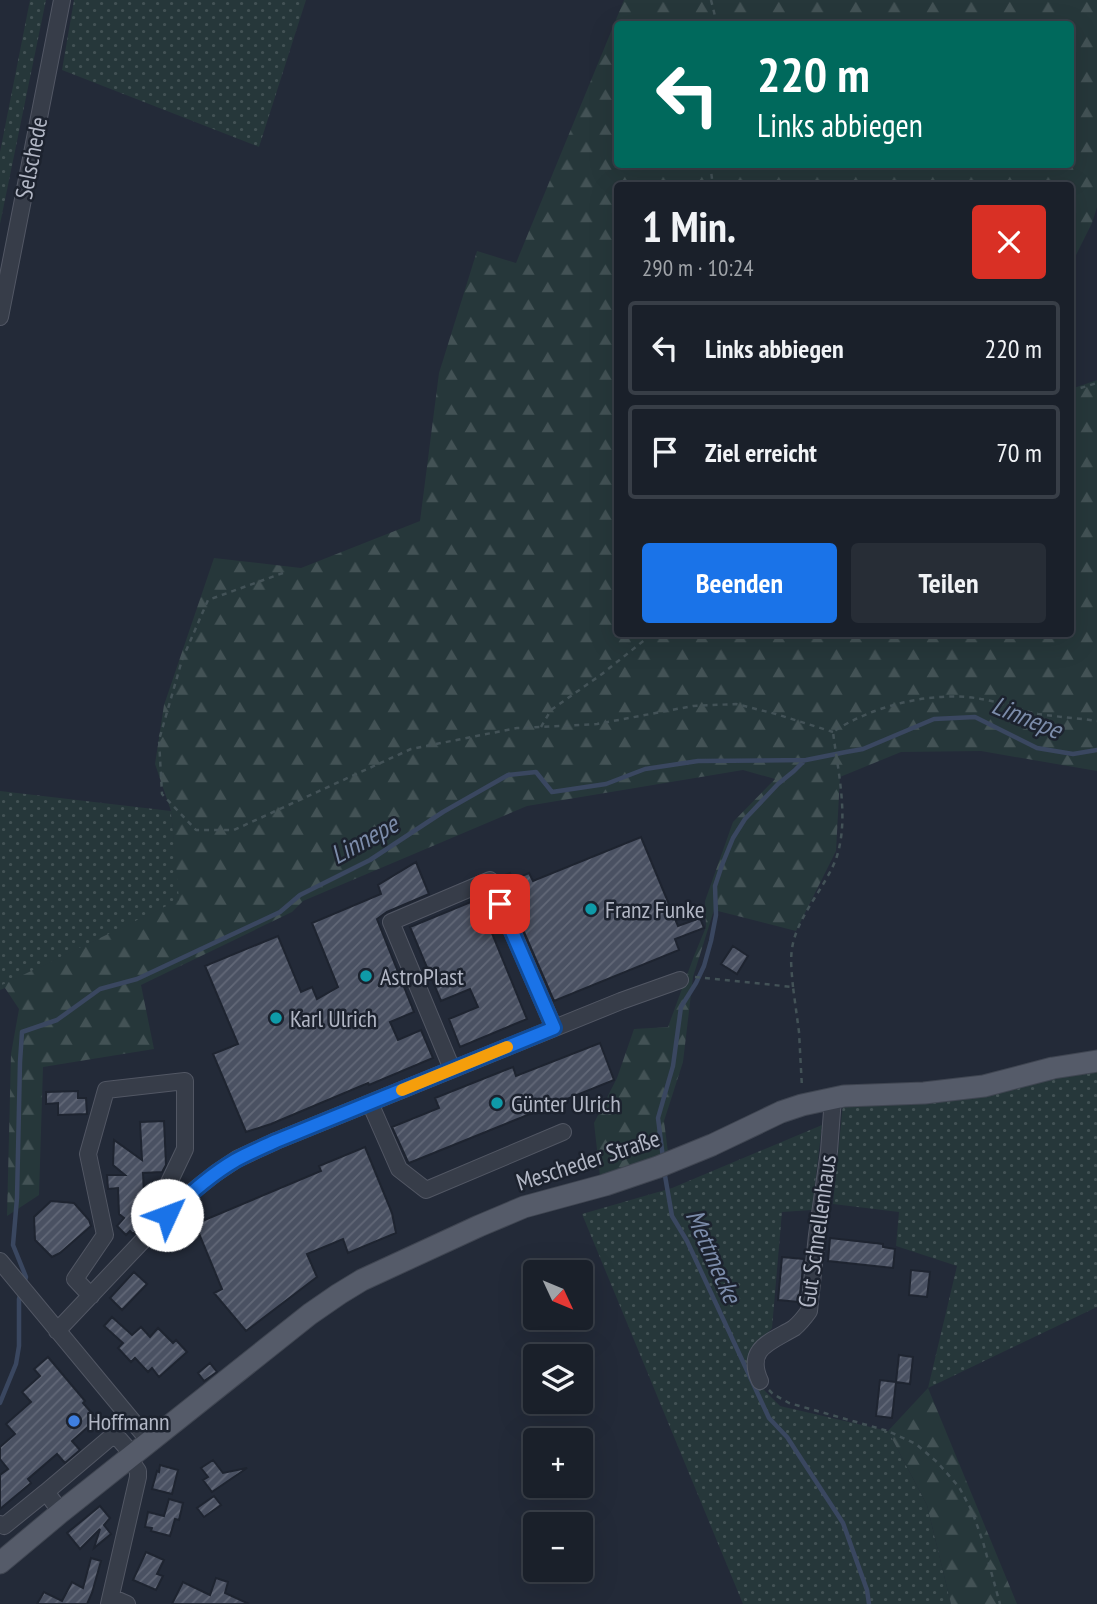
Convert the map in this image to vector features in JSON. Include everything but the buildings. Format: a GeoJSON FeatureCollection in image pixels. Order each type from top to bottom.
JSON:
{"type":"FeatureCollection","features":[{"type":"Feature","properties":{"kind":"main road","name":"Mescheder Straße"},"geometry":{"type":"LineString","coordinates":[[0,1563],[310,1314],[362,1280],[467,1231],[524,1207],[605,1185],[664,1164],[712,1145],[781,1112],[803,1105],[833,1098],[984,1086],[1064,1066],[1097,1061]]}},
{"type":"Feature","properties":{"kind":"street","name":"Selschede"},"geometry":{"type":"LineString","coordinates":[[0,317],[62,0]]}},
{"type":"Feature","properties":{"kind":"street"},"geometry":{"type":"LineString","coordinates":[[453,1069],[391,922],[490,880],[554,1028]]}},
{"type":"Feature","properties":{"kind":"street"},"geometry":{"type":"LineString","coordinates":[[57,1331],[167,1215],[208,1179],[237,1159],[621,1001],[686,979]]}},
{"type":"Feature","properties":{"kind":"street"},"geometry":{"type":"LineString","coordinates":[[91,1296],[75,1279],[105,1235],[88,1154],[106,1090],[185,1081],[185,1149],[163,1195],[167,1215]]}},
{"type":"Feature","properties":{"kind":"street","name":"Gut Schnellenhaus"},"geometry":{"type":"LineString","coordinates":[[760,1381],[755,1367],[760,1350],[772,1339],[795,1327],[809,1311],[833,1098]]}},
{"type":"Feature","properties":{"kind":"street"},"geometry":{"type":"LineString","coordinates":[[370,1103],[399,1169],[426,1190],[563,1132]]}},
{"type":"Feature","properties":{"kind":"street"},"geometry":{"type":"LineString","coordinates":[[4,1270],[57,1331],[137,1451],[138,1478],[110,1600],[127,1604]]}},
{"type":"Feature","properties":{"kind":"street"},"geometry":{"type":"LineString","coordinates":[[0,1524],[5,1526],[111,1437],[137,1451]]}},
{"type":"Feature","properties":{"kind":"street"},"geometry":{"type":"LineString","coordinates":[[46,1492],[61,1512]]}},
{"type":"Feature","properties":{"kind":"path"},"geometry":{"type":"LineString","coordinates":[[712,0],[716,21]]}},
{"type":"Feature","properties":{"kind":"path"},"geometry":{"type":"LineString","coordinates":[[1074,390],[1097,383]]}},
{"type":"Feature","properties":{"kind":"path"},"geometry":{"type":"LineString","coordinates":[[283,573],[208,600],[182,660],[159,740],[162,794],[196,830],[234,830],[411,749],[517,728],[597,724],[693,706],[736,704],[832,732]]}},
{"type":"Feature","properties":{"kind":"path"},"geometry":{"type":"LineString","coordinates":[[541,727],[551,710],[603,674],[648,637]]}},
{"type":"Feature","properties":{"kind":"path"},"geometry":{"type":"LineString","coordinates":[[832,732],[888,705],[942,697],[979,698],[1037,714],[1097,721]]}},
{"type":"Feature","properties":{"kind":"path"},"geometry":{"type":"LineString","coordinates":[[803,1105],[792,949],[796,931],[836,860],[841,840],[837,760],[832,732]]}},
{"type":"Feature","properties":{"kind":"path"},"geometry":{"type":"LineString","coordinates":[[686,979],[715,979],[793,987]]}},
{"type":"Feature","properties":{"kind":"path"},"geometry":{"type":"LineString","coordinates":[[760,1381],[773,1394],[789,1403],[888,1431],[916,1444],[936,1462],[959,1487],[972,1511],[1000,1604]]}},
{"type":"Feature","properties":{"kind":"green space"},"geometry":{"type":"Polygon","coordinates":[[[30,0],[46,0],[0,224],[0,152],[30,0]]]}},
{"type":"Feature","properties":{"kind":"green space"},"geometry":{"type":"Polygon","coordinates":[[[74,0],[306,0],[259,147],[62,70],[74,0]]]}},
{"type":"Feature","properties":{"kind":"green space"},"geometry":{"type":"Polygon","coordinates":[[[624,0],[1097,0],[1097,207],[1074,259],[1074,182],[614,182],[614,637],[1074,637],[1074,388],[1097,380],[1097,771],[981,751],[901,752],[840,777],[836,851],[796,931],[714,910],[693,977],[683,1062],[664,1121],[668,1152],[600,1176],[594,1123],[617,1078],[634,1029],[668,1027],[706,927],[705,901],[733,822],[775,779],[743,770],[527,806],[303,901],[292,912],[141,985],[154,1049],[43,1067],[39,1195],[7,1216],[11,1054],[19,1009],[5,988],[0,986],[179,900],[171,811],[155,764],[164,705],[214,558],[301,568],[420,521],[439,373],[477,251],[516,263],[614,24],[614,168],[1074,168],[1074,21],[615,21],[624,0]]]}},
{"type":"Feature","properties":{"kind":"green space"},"geometry":{"type":"Polygon","coordinates":[[[0,791],[171,811],[180,900],[1,986],[5,988],[0,990],[0,791]]]}},
{"type":"Feature","properties":{"kind":"green space"},"geometry":{"type":"Polygon","coordinates":[[[1097,1068],[1097,1307],[928,1388],[957,1266],[896,1246],[899,1212],[833,1204],[843,1103],[1097,1068]]]}},
{"type":"Feature","properties":{"kind":"green space"},"geometry":{"type":"Polygon","coordinates":[[[822,1125],[812,1210],[782,1212],[772,1328],[748,1355],[755,1381],[780,1406],[888,1431],[927,1505],[951,1604],[743,1604],[582,1214],[672,1188],[822,1125]]]}},
{"type":"Feature","properties":{"kind":"green space"},"geometry":{"type":"Polygon","coordinates":[[[928,1388],[1017,1604],[951,1604],[927,1505],[888,1431],[928,1388]]]}},
{"type":"Feature","properties":{"kind":"waterway","name":"Linnepe"},"geometry":{"type":"LineString","coordinates":[[24,1284],[26,1277],[13,1245],[22,1032],[57,1020],[100,989],[137,979],[280,912],[300,895],[370,860],[443,812],[508,775],[536,772],[552,792],[606,784],[645,769],[698,761],[806,760],[863,749],[934,719],[975,717],[1037,748],[1073,754],[1097,750]]}},
{"type":"Feature","properties":{"kind":"waterway","name":"Mettmecke"},"geometry":{"type":"LineString","coordinates":[[663,1158],[658,1118],[673,1066],[681,1007],[704,966],[711,941],[716,915],[715,886],[722,865],[733,838],[745,819],[804,761]]}},
{"type":"Feature","properties":{"kind":"waterway","name":"Mettmecke"},"geometry":{"type":"LineString","coordinates":[[664,1170],[672,1216],[687,1241],[769,1418],[787,1437],[843,1523],[867,1590],[869,1604]]}},
{"type":"Feature","properties":{"kind":"waterway","name":"Linnepe"},"geometry":{"type":"LineString","coordinates":[[0,1403],[16,1364],[21,1292]]}},
{"type":"Feature","properties":{"kind":"slow traffic"},"geometry":{"type":"LineString","coordinates":[[402,1090],[507,1047]]}},
{"type":"Feature","properties":{"kind":"place","name":"Franz Funke"},"geometry":{"type":"Point","coordinates":[591,909]}},
{"type":"Feature","properties":{"kind":"place","name":"AstroPlast"},"geometry":{"type":"Point","coordinates":[366,976]}},
{"type":"Feature","properties":{"kind":"place","name":"Karl Ulrich"},"geometry":{"type":"Point","coordinates":[276,1018]}},
{"type":"Feature","properties":{"kind":"place","name":"Günter Ulrich"},"geometry":{"type":"Point","coordinates":[497,1103]}},
{"type":"Feature","properties":{"kind":"place","name":"Hoffmann"},"geometry":{"type":"Point","coordinates":[74,1421]}},
{"type":"Feature","properties":{"kind":"route"},"geometry":{"type":"LineString","coordinates":[[167,1215],[193,1191],[237,1159],[554,1028],[500,904]]}}]}
